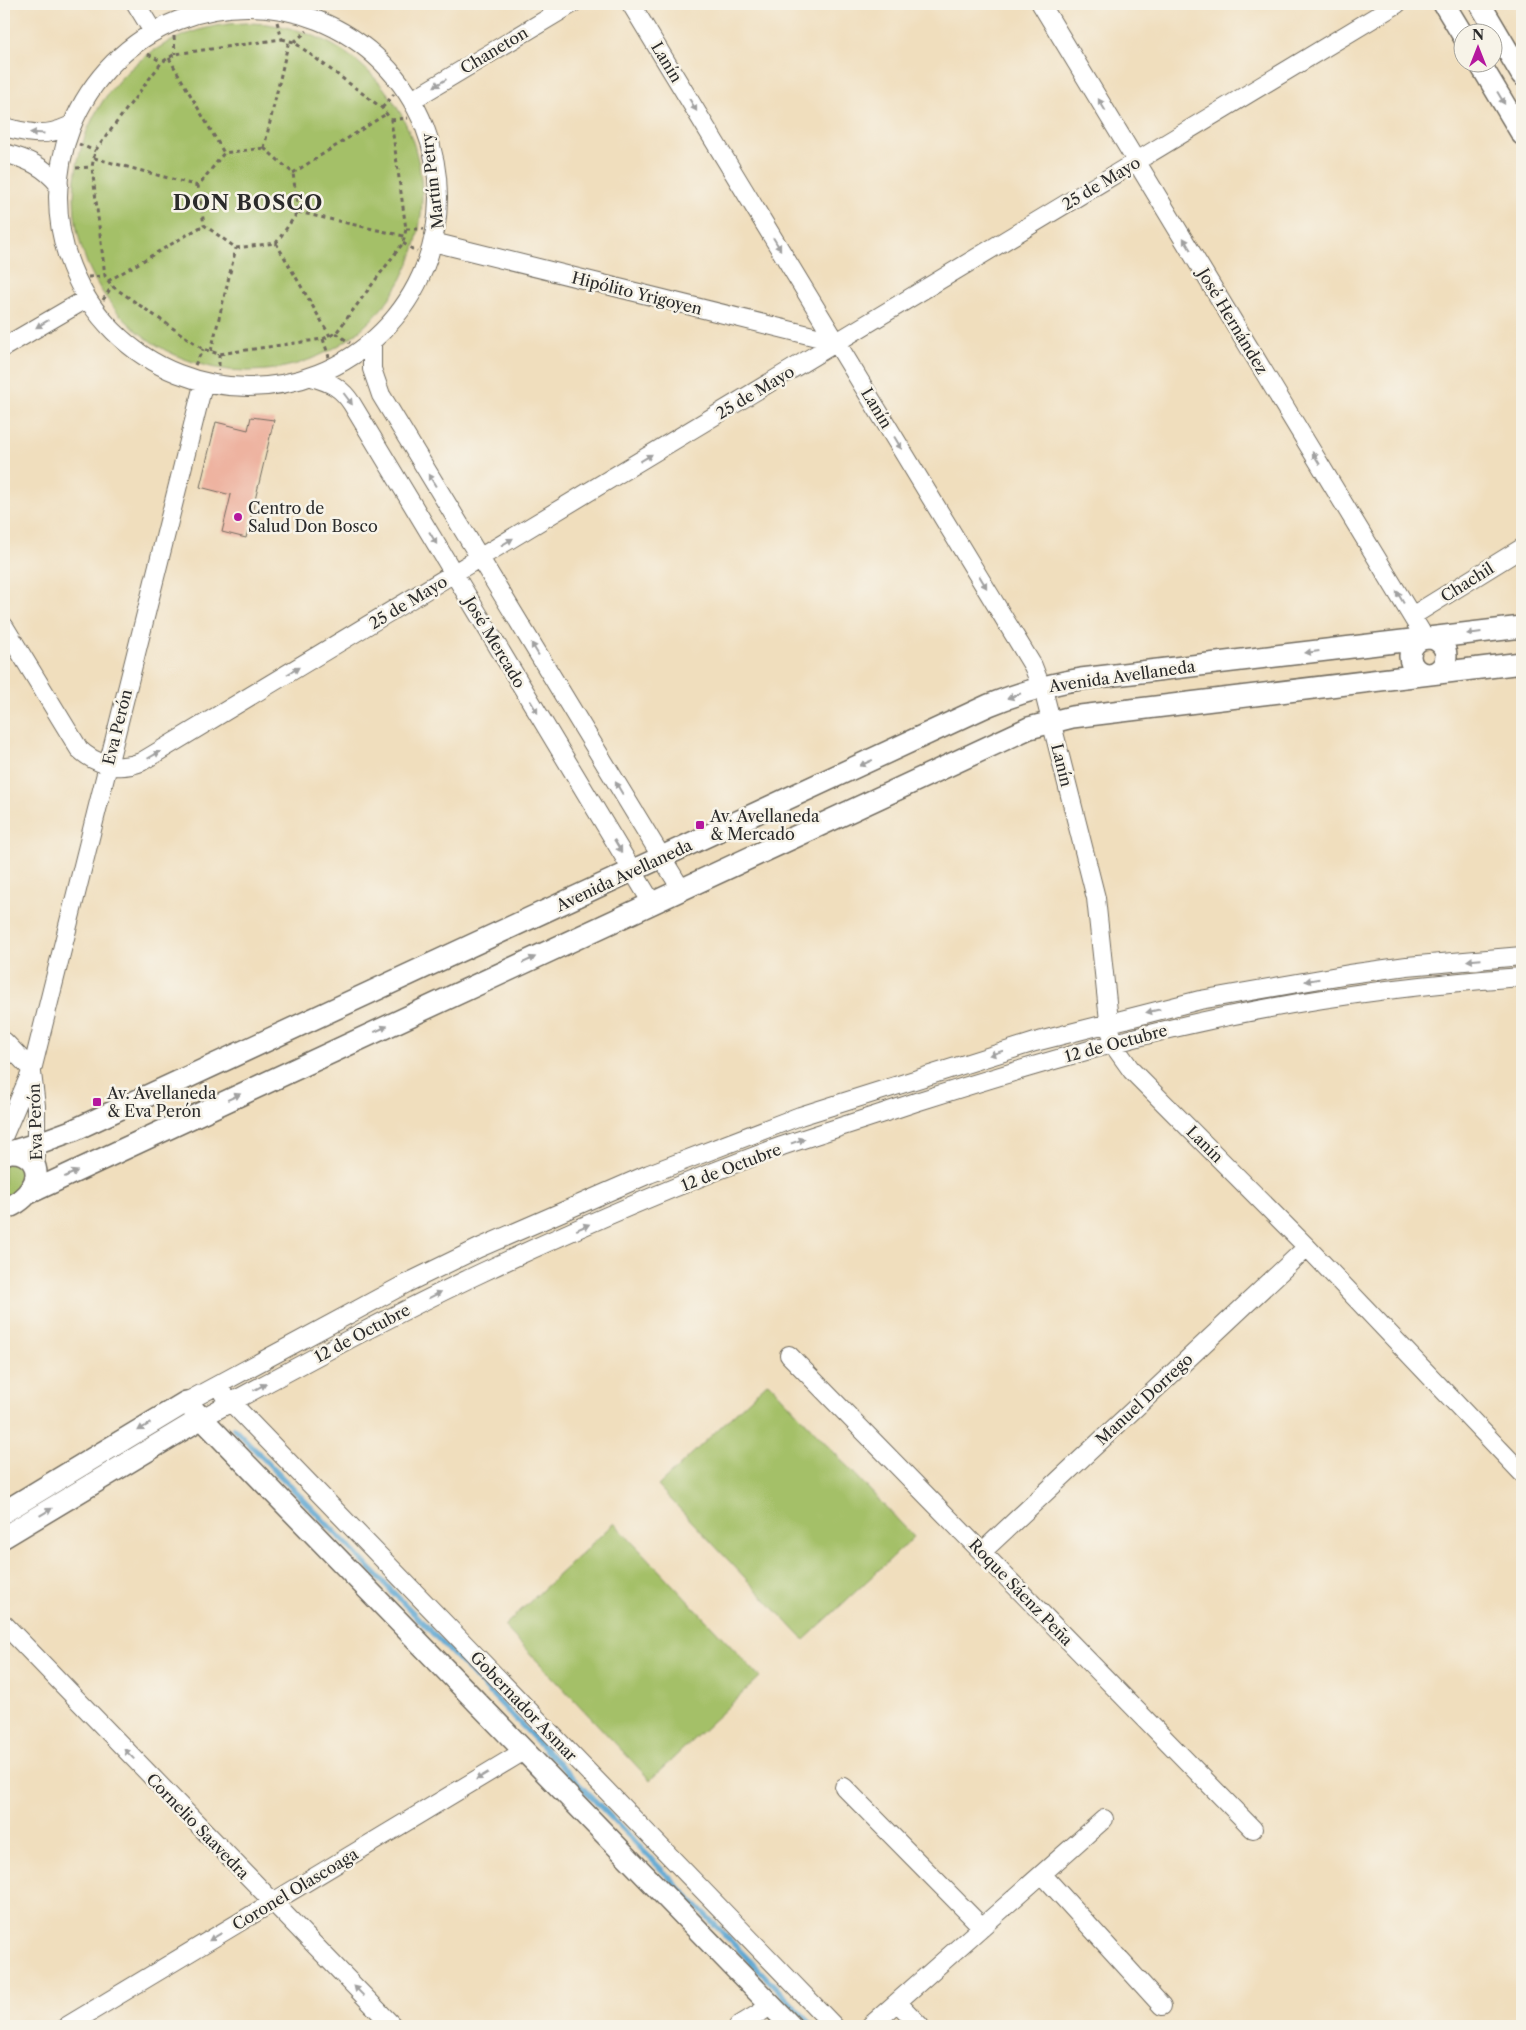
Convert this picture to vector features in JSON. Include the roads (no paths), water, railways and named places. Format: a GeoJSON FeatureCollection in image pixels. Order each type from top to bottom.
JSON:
{"type":"FeatureCollection","features":[{"type":"Feature","properties":{"kind":"street"},"geometry":{"type":"LineString","coordinates":[[136,4],[152,30]]}},
{"type":"Feature","properties":{"kind":"street"},"geometry":{"type":"LineString","coordinates":[[318,4],[325,22]]}},
{"type":"Feature","properties":{"kind":"street","name":"Chaneton"},"geometry":{"type":"LineString","coordinates":[[417,97],[572,4]]}},
{"type":"Feature","properties":{"kind":"street","name":"Lanín"},"geometry":{"type":"LineString","coordinates":[[631,4],[1028,656],[1042,687],[1096,898],[1109,1022],[1114,1044],[1132,1071],[1307,1247],[1522,1474]]}},
{"type":"Feature","properties":{"kind":"street","name":"José Hernández"},"geometry":{"type":"LineString","coordinates":[[1041,4],[1412,616],[1426,638],[1431,638],[1441,643],[1446,653],[1446,659],[1441,669],[1430,674]]}},
{"type":"Feature","properties":{"kind":"street","name":"25 de Mayo"},"geometry":{"type":"LineString","coordinates":[[108,765],[133,765],[151,757],[1397,4]]}},
{"type":"Feature","properties":{"kind":"street"},"geometry":{"type":"LineString","coordinates":[[1444,4],[1455,22]]}},
{"type":"Feature","properties":{"kind":"street"},"geometry":{"type":"LineString","coordinates":[[1480,4],[1522,75]]}},
{"type":"Feature","properties":{"kind":"street","name":"Martín Petry"},"geometry":{"type":"LineString","coordinates":[[248,5],[277,5],[312,14],[400,77],[417,97],[424,120],[439,228],[437,243],[426,270],[372,346],[362,356],[339,370],[236,386],[218,387],[203,385],[190,380],[169,368],[100,320],[81,302],[74,290],[68,262],[58,156],[68,126],[127,52],[152,30],[174,21],[248,5]]}},
{"type":"Feature","properties":{"kind":"street"},"geometry":{"type":"LineString","coordinates":[[1485,72],[1522,134]]}},
{"type":"Feature","properties":{"kind":"street"},"geometry":{"type":"LineString","coordinates":[[4,127],[42,134],[68,126]]}},
{"type":"Feature","properties":{"kind":"street"},"geometry":{"type":"LineString","coordinates":[[4,153],[38,165],[47,171],[60,185]]}},
{"type":"Feature","properties":{"kind":"street","name":"Hipólito Yrigoyen"},"geometry":{"type":"LineString","coordinates":[[437,243],[837,342]]}},
{"type":"Feature","properties":{"kind":"street"},"geometry":{"type":"LineString","coordinates":[[4,347],[81,302]]}},
{"type":"Feature","properties":{"kind":"street","name":"José Mercado"},"geometry":{"type":"LineString","coordinates":[[372,346],[372,369],[381,396],[681,889]]}},
{"type":"Feature","properties":{"kind":"street","name":"José Mercado"},"geometry":{"type":"LineString","coordinates":[[307,376],[333,384],[347,396],[652,903]]}},
{"type":"Feature","properties":{"kind":"street","name":"Eva Perón"},"geometry":{"type":"LineString","coordinates":[[6,1147],[32,1070],[203,385]]}},
{"type":"Feature","properties":{"kind":"street","name":"Chachil"},"geometry":{"type":"LineString","coordinates":[[1412,616],[1522,548]]}},
{"type":"Feature","properties":{"kind":"street"},"geometry":{"type":"LineString","coordinates":[[4,626],[79,749],[95,761],[108,765]]}},
{"type":"Feature","properties":{"kind":"street","name":"Avenida Avellaneda"},"geometry":{"type":"LineString","coordinates":[[6,1147],[36,1144],[74,1130],[989,705],[1042,687],[1091,678],[1522,627]]}},
{"type":"Feature","properties":{"kind":"street","name":"Avenida Avellaneda"},"geometry":{"type":"LineString","coordinates":[[4,1209],[27,1194],[681,889],[1008,737],[1051,721],[1522,663]]}},
{"type":"Feature","properties":{"kind":"street","name":"12 de Octubre"},"geometry":{"type":"LineString","coordinates":[[4,1512],[215,1385],[455,1260],[674,1164],[800,1116],[989,1056],[1109,1022],[1200,1000],[1312,980],[1407,966],[1522,956]]}},
{"type":"Feature","properties":{"kind":"street","name":"12 de Octubre"},"geometry":{"type":"LineString","coordinates":[[4,1537],[202,1418],[460,1283],[599,1220],[703,1176],[834,1129],[1009,1072],[1204,1021],[1411,987],[1522,977]]}},
{"type":"Feature","properties":{"kind":"street"},"geometry":{"type":"LineString","coordinates":[[4,1041],[32,1070]]}},
{"type":"Feature","properties":{"kind":"street","name":"Eva Perón"},"geometry":{"type":"LineString","coordinates":[[32,1070],[36,1106],[36,1173]]}},
{"type":"Feature","properties":{"kind":"street"},"geometry":{"type":"LineString","coordinates":[[6,1147],[25,1154],[35,1166],[36,1173],[32,1187],[27,1194]]}},
{"type":"Feature","properties":{"kind":"street","name":"Manuel Dorrego"},"geometry":{"type":"LineString","coordinates":[[982,1552],[1307,1247]]}},
{"type":"Feature","properties":{"kind":"street","name":"Roque Sáenz Peña"},"geometry":{"type":"LineString","coordinates":[[789,1355],[1253,1829]]}},
{"type":"Feature","properties":{"kind":"street","name":"Gobernador Asmar"},"geometry":{"type":"LineString","coordinates":[[215,1385],[834,2026]]}},
{"type":"Feature","properties":{"kind":"street","name":"Gobernador Asmar"},"geometry":{"type":"LineString","coordinates":[[186,1402],[790,2026]]}},
{"type":"Feature","properties":{"kind":"street","name":"Cornelio Saavedra"},"geometry":{"type":"LineString","coordinates":[[4,1624],[393,2026]]}},
{"type":"Feature","properties":{"kind":"street","name":"Coronel Olascoaga"},"geometry":{"type":"LineString","coordinates":[[67,2026],[524,1751]]}},
{"type":"Feature","properties":{"kind":"street"},"geometry":{"type":"LineString","coordinates":[[844,1787],[982,1927]]}},
{"type":"Feature","properties":{"kind":"street"},"geometry":{"type":"LineString","coordinates":[[870,2026],[1104,1819]]}},
{"type":"Feature","properties":{"kind":"street"},"geometry":{"type":"LineString","coordinates":[[1042,1874],[1162,2006]]}},
{"type":"Feature","properties":{"kind":"street"},"geometry":{"type":"LineString","coordinates":[[897,2002],[920,2026]]}},
{"type":"Feature","properties":{"kind":"street"},"geometry":{"type":"LineString","coordinates":[[738,2026],[771,2006]]}},
{"type":"Feature","properties":{"kind":"waterway"},"geometry":{"type":"LineString","coordinates":[[234,1428],[813,2026]]}},
{"type":"Feature","properties":{"kind":"place","name":"Centro de Salud Don Bosco"},"geometry":{"type":"Point","coordinates":[238,517]}},
{"type":"Feature","properties":{"kind":"place","name":"Av. Avellaneda & Mercado"},"geometry":{"type":"Point","coordinates":[700,825]}},
{"type":"Feature","properties":{"kind":"place","name":"Av. Avellaneda & Eva Perón"},"geometry":{"type":"Point","coordinates":[97,1102]}},
{"type":"Feature","properties":{"kind":"district","name":"DON BOSCO"},"geometry":{"type":"Point","coordinates":[248,203]}}]}
